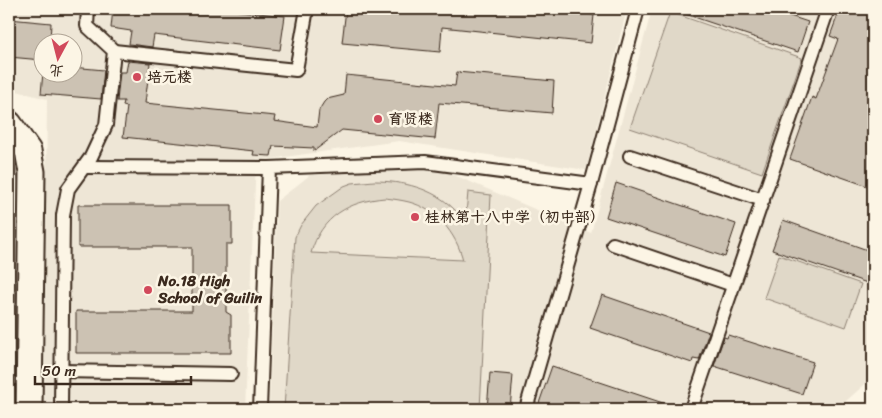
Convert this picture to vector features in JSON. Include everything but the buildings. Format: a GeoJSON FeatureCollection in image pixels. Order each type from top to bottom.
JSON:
{"type":"FeatureCollection","features":[{"type":"Feature","properties":{"kind":"street"},"geometry":{"type":"LineString","coordinates":[[9,124],[28,151],[32,172],[29,409]]}},
{"type":"Feature","properties":{"kind":"lane"},"geometry":{"type":"LineString","coordinates":[[88,9],[87,26],[114,51],[296,70],[307,9]]}},
{"type":"Feature","properties":{"kind":"lane"},"geometry":{"type":"LineString","coordinates":[[526,409],[591,184],[638,9]]}},
{"type":"Feature","properties":{"kind":"lane"},"geometry":{"type":"LineString","coordinates":[[691,409],[828,9]]}},
{"type":"Feature","properties":{"kind":"lane"},"geometry":{"type":"LineString","coordinates":[[61,409],[62,215],[68,189],[91,157],[106,125],[114,51]]}},
{"type":"Feature","properties":{"kind":"lane"},"geometry":{"type":"LineString","coordinates":[[630,156],[763,200]]}},
{"type":"Feature","properties":{"kind":"lane"},"geometry":{"type":"LineString","coordinates":[[85,167],[269,168],[425,162],[591,184]]}},
{"type":"Feature","properties":{"kind":"lane"},"geometry":{"type":"LineString","coordinates":[[260,409],[269,168]]}},
{"type":"Feature","properties":{"kind":"lane"},"geometry":{"type":"LineString","coordinates":[[613,244],[734,286]]}},
{"type":"Feature","properties":{"kind":"lane"},"geometry":{"type":"LineString","coordinates":[[61,371],[231,374]]}},
{"type":"Feature","properties":{"kind":"shaded area","name":"No.18 High School of Guilin"},"geometry":{"type":"Polygon","coordinates":[[[9,9],[627,9],[586,170],[399,141],[256,161],[245,409],[44,409],[47,99],[9,89],[9,9]]]}},
{"type":"Feature","properties":{"kind":"shaded area","name":"桂林第十八中学（初中部）"},"geometry":{"type":"Polygon","coordinates":[[[652,9],[873,9],[873,377],[837,409],[269,409],[277,201],[310,175],[435,167],[591,233],[652,9]]]}},
{"type":"Feature","properties":{"kind":"shaded area"},"geometry":{"type":"Polygon","coordinates":[[[670,12],[802,58],[762,173],[630,128],[670,12]]]}},
{"type":"Feature","properties":{"kind":"shaded area"},"geometry":{"type":"Polygon","coordinates":[[[9,149],[13,153],[19,184],[18,409],[9,409],[9,149]]]}},
{"type":"Feature","properties":{"kind":"shaded area"},"geometry":{"type":"Polygon","coordinates":[[[395,182],[417,187],[446,202],[459,215],[465,225],[468,192],[491,195],[480,409],[284,409],[295,237],[301,225],[316,206],[344,186],[352,183],[395,182]],[[385,198],[360,203],[338,213],[322,230],[311,253],[463,260],[450,232],[436,216],[419,205],[385,198]]]}},
{"type":"Feature","properties":{"kind":"shaded area"},"geometry":{"type":"Polygon","coordinates":[[[779,255],[861,284],[846,327],[764,298],[779,255]]]}},
{"type":"Feature","properties":{"kind":"place","name":"培元楼"},"geometry":{"type":"Point","coordinates":[137,77]}},
{"type":"Feature","properties":{"kind":"place","name":"育贤楼"},"geometry":{"type":"Point","coordinates":[378,119]}},
{"type":"Feature","properties":{"kind":"place","name":"桂林第十八中学（初中部）"},"geometry":{"type":"Point","coordinates":[415,217]}},
{"type":"Feature","properties":{"kind":"place","name":"No.18 High School of Guilin"},"geometry":{"type":"Point","coordinates":[148,290]}}]}
